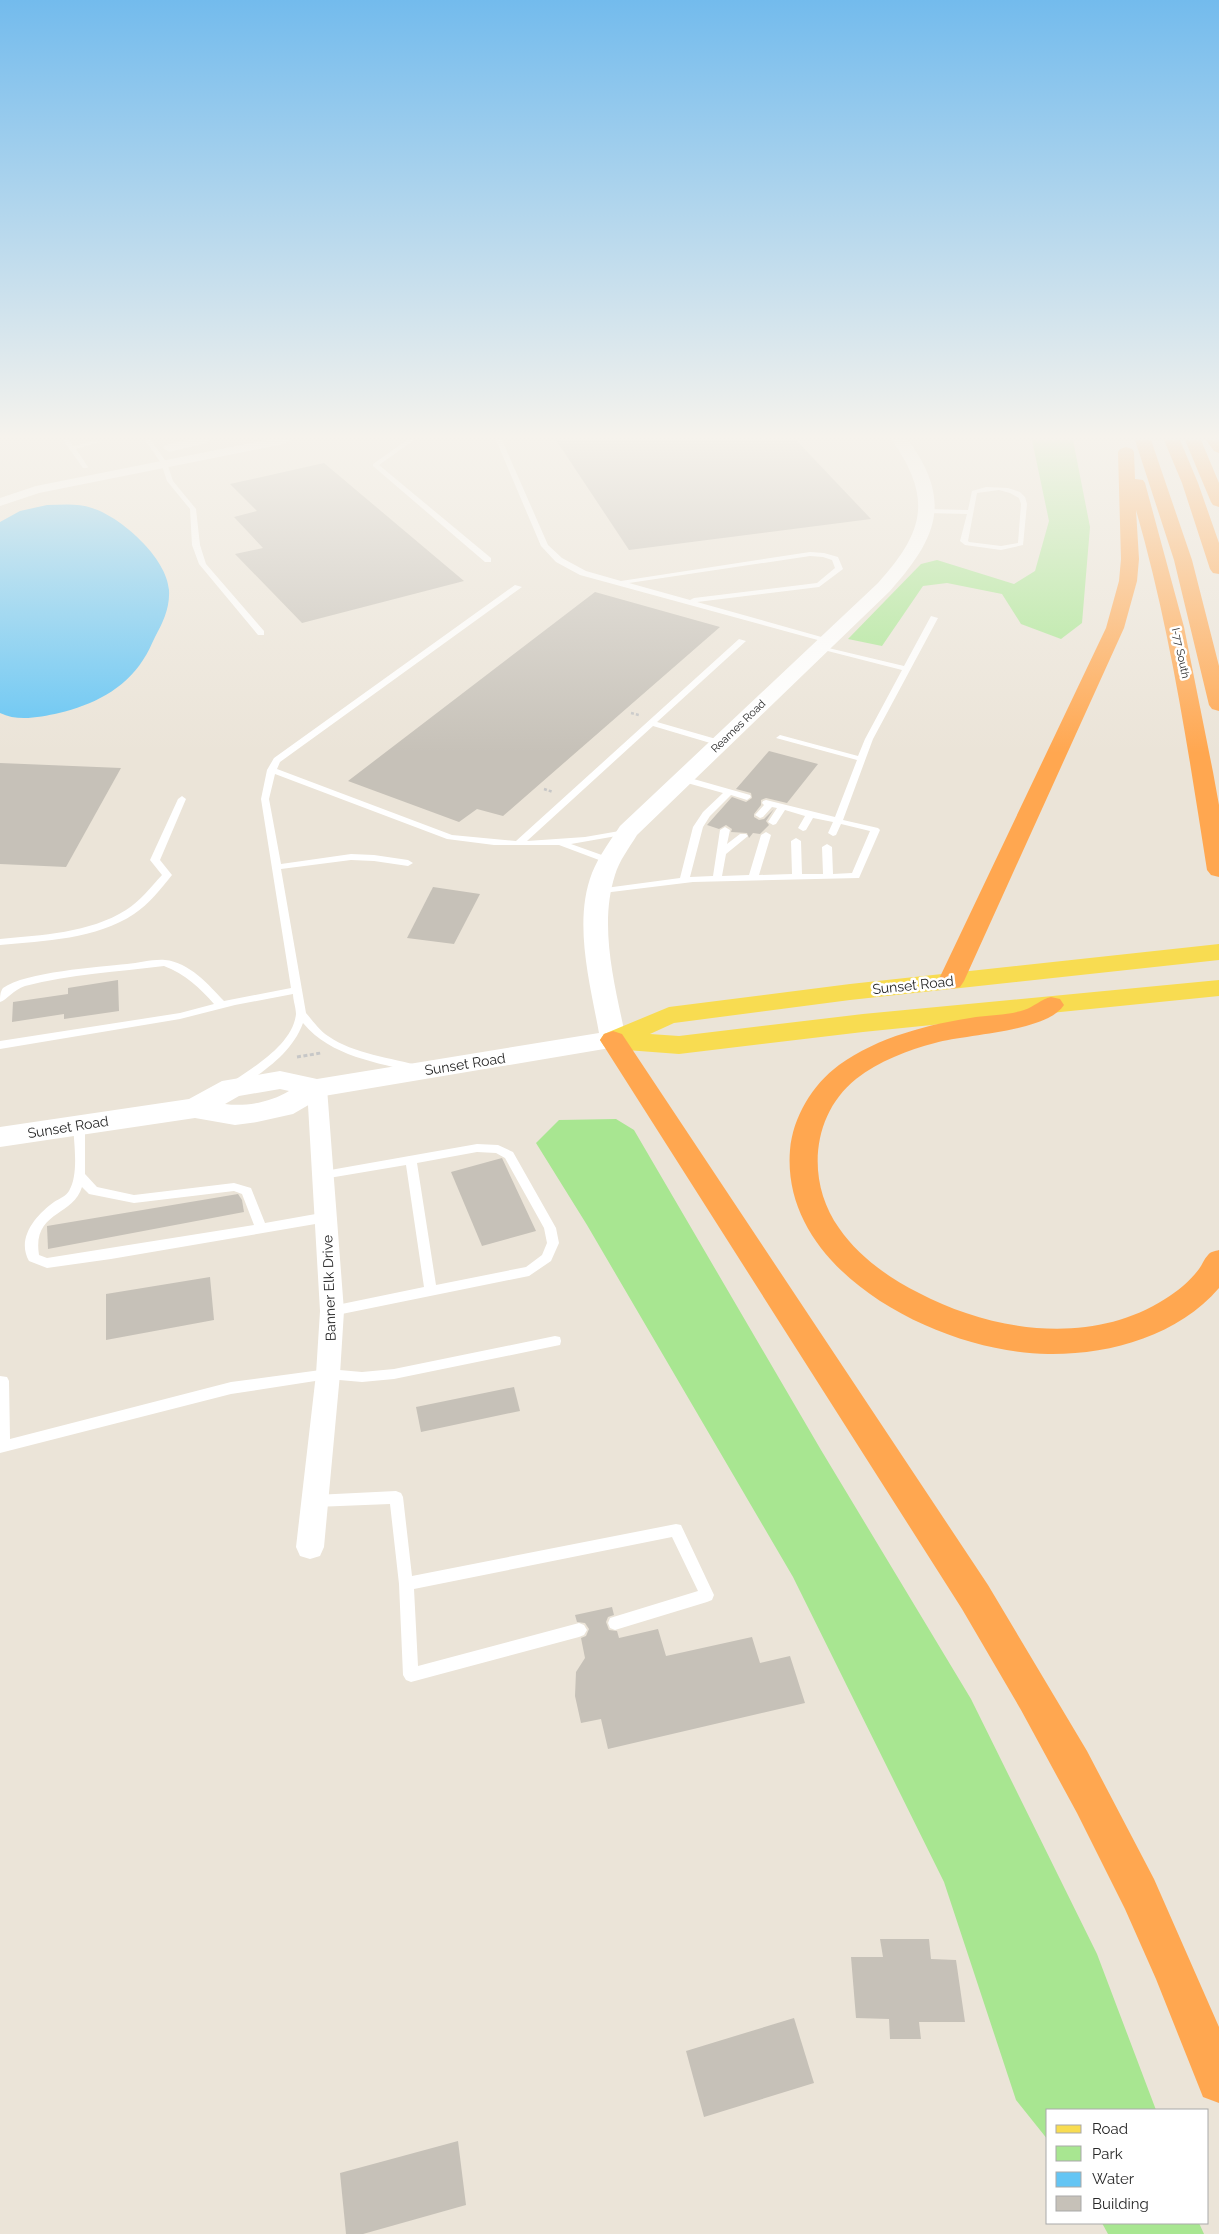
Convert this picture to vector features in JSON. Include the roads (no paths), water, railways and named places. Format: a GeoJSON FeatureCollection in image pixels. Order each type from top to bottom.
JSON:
{"type":"FeatureCollection","features":[{"type":"Feature","properties":{"kind":"highway"},"geometry":{"type":"LineString","coordinates":[[951,981],[1115,628],[1128,581],[1130,544]]}},
{"type":"Feature","properties":{"kind":"highway","name":"I-77 South"},"geometry":{"type":"LineString","coordinates":[[1155,544],[1180,645],[1219,870]]}},
{"type":"Feature","properties":{"kind":"highway"},"geometry":{"type":"LineString","coordinates":[[1176,544],[1183,560],[1219,705]]}},
{"type":"Feature","properties":{"kind":"highway"},"geometry":{"type":"LineString","coordinates":[[1211,544],[1219,569]]}},
{"type":"Feature","properties":{"kind":"highway"},"geometry":{"type":"LineString","coordinates":[[1051,1005],[1035,1016],[957,1029],[908,1042],[862,1063],[835,1083],[816,1108],[804,1138],[803,1154],[807,1189],[819,1221],[841,1252],[888,1291],[907,1303],[927,1313],[972,1330],[1018,1339],[1042,1341],[1090,1339],[1133,1330],[1164,1315],[1189,1299],[1204,1285],[1219,1262]]}},
{"type":"Feature","properties":{"kind":"highway"},"geometry":{"type":"LineString","coordinates":[[612,1040],[975,1597],[1025,1678],[1079,1774],[1128,1870],[1175,1972],[1219,2081]]}},
{"type":"Feature","properties":{"kind":"main road","name":"Reames Road"},"geometry":{"type":"LineString","coordinates":[[612,1040],[598,945],[598,892],[610,861],[628,831],[907,563],[917,544]]}},
{"type":"Feature","properties":{"kind":"main road","name":"Sunset Road"},"geometry":{"type":"LineString","coordinates":[[612,1040],[669,1015],[951,981],[1219,952]]}},
{"type":"Feature","properties":{"kind":"main road","name":"Sunset Road"},"geometry":{"type":"LineString","coordinates":[[0,1138],[195,1108],[235,1115],[242,1114],[283,1107],[317,1088],[612,1040],[679,1045],[863,1023],[1219,988]]}},
{"type":"Feature","properties":{"kind":"main road","name":"Sunset Road"},"geometry":{"type":"LineString","coordinates":[[195,1108],[232,1088],[280,1080],[317,1088]]}},
{"type":"Feature","properties":{"kind":"street","name":"Banner Elk Drive"},"geometry":{"type":"LineString","coordinates":[[310,1547],[328,1374],[332,1311],[317,1088]]}},
{"type":"Feature","properties":{"kind":"lane"},"geometry":{"type":"LineString","coordinates":[[196,544],[203,564],[261,633]]}},
{"type":"Feature","properties":{"kind":"lane"},"geometry":{"type":"LineString","coordinates":[[469,544],[488,560]]}},
{"type":"Feature","properties":{"kind":"lane"},"geometry":{"type":"LineString","coordinates":[[543,544],[559,560],[583,573],[686,601],[907,669]]}},
{"type":"Feature","properties":{"kind":"lane"},"geometry":{"type":"LineString","coordinates":[[969,544],[1015,548],[1021,544]]}},
{"type":"Feature","properties":{"kind":"lane"},"geometry":{"type":"LineString","coordinates":[[620,583],[810,554],[824,555],[835,559],[839,569],[819,585],[686,601]]}},
{"type":"Feature","properties":{"kind":"lane"},"geometry":{"type":"LineString","coordinates":[[232,1088],[276,1056],[285,1047],[292,1037],[300,1014],[265,799],[271,770],[277,760],[518,587]]}},
{"type":"Feature","properties":{"kind":"lane"},"geometry":{"type":"LineString","coordinates":[[833,833],[869,739],[934,618]]}},
{"type":"Feature","properties":{"kind":"lane"},"geometry":{"type":"LineString","coordinates":[[520,842],[742,641]]}},
{"type":"Feature","properties":{"kind":"lane"},"geometry":{"type":"LineString","coordinates":[[652,723],[720,743]]}},
{"type":"Feature","properties":{"kind":"lane"},"geometry":{"type":"LineString","coordinates":[[780,738],[861,758]]}},
{"type":"Feature","properties":{"kind":"lane"},"geometry":{"type":"LineString","coordinates":[[271,770],[450,837],[471,841],[557,843],[603,838],[628,831]]}},
{"type":"Feature","properties":{"kind":"lane"},"geometry":{"type":"LineString","coordinates":[[682,779],[747,797]]}},
{"type":"Feature","properties":{"kind":"lane"},"geometry":{"type":"LineString","coordinates":[[684,880],[698,827],[706,814],[729,792]]}},
{"type":"Feature","properties":{"kind":"lane"},"geometry":{"type":"LineString","coordinates":[[0,942],[68,935],[124,916],[144,901],[168,875],[155,860],[182,799]]}},
{"type":"Feature","properties":{"kind":"lane"},"geometry":{"type":"LineString","coordinates":[[598,892],[684,880],[856,876],[875,830],[768,804],[760,815]]}},
{"type":"Feature","properties":{"kind":"lane"},"geometry":{"type":"LineString","coordinates":[[774,822],[782,808]]}},
{"type":"Feature","properties":{"kind":"lane"},"geometry":{"type":"LineString","coordinates":[[802,828],[810,815]]}},
{"type":"Feature","properties":{"kind":"lane"},"geometry":{"type":"LineString","coordinates":[[717,878],[725,830]]}},
{"type":"Feature","properties":{"kind":"lane"},"geometry":{"type":"LineString","coordinates":[[753,878],[766,835]]}},
{"type":"Feature","properties":{"kind":"lane"},"geometry":{"type":"LineString","coordinates":[[721,853],[742,836]]}},
{"type":"Feature","properties":{"kind":"lane"},"geometry":{"type":"LineString","coordinates":[[796,841],[796,877]]}},
{"type":"Feature","properties":{"kind":"lane"},"geometry":{"type":"LineString","coordinates":[[557,843],[610,861]]}},
{"type":"Feature","properties":{"kind":"lane"},"geometry":{"type":"LineString","coordinates":[[827,847],[828,876]]}},
{"type":"Feature","properties":{"kind":"lane"},"geometry":{"type":"LineString","coordinates":[[277,867],[351,857],[408,863]]}},
{"type":"Feature","properties":{"kind":"lane"},"geometry":{"type":"LineString","coordinates":[[0,999],[6,991],[20,984],[60,975],[165,963],[182,969],[205,987],[221,1005]]}},
{"type":"Feature","properties":{"kind":"lane"},"geometry":{"type":"LineString","coordinates":[[0,1045],[180,1016],[221,1005],[297,990]]}},
{"type":"Feature","properties":{"kind":"lane"},"geometry":{"type":"LineString","coordinates":[[300,1014],[329,1042],[424,1071]]}},
{"type":"Feature","properties":{"kind":"lane"},"geometry":{"type":"LineString","coordinates":[[79,1126],[80,1176],[74,1194],[55,1208],[33,1230],[30,1246],[34,1258],[47,1263],[326,1217]]}},
{"type":"Feature","properties":{"kind":"lane"},"geometry":{"type":"LineString","coordinates":[[323,1175],[477,1148],[498,1149],[509,1155],[550,1228],[553,1243],[547,1258],[529,1272],[332,1311]]}},
{"type":"Feature","properties":{"kind":"lane"},"geometry":{"type":"LineString","coordinates":[[410,1160],[431,1290]]}},
{"type":"Feature","properties":{"kind":"lane"},"geometry":{"type":"LineString","coordinates":[[80,1176],[93,1191],[134,1199],[234,1187],[247,1191],[261,1228]]}},
{"type":"Feature","properties":{"kind":"lane"},"geometry":{"type":"LineString","coordinates":[[0,1382],[2,1381],[2,1447],[231,1388],[328,1374],[362,1376],[394,1374],[555,1341]]}},
{"type":"Feature","properties":{"kind":"lane"},"geometry":{"type":"LineString","coordinates":[[315,1501],[396,1497],[406,1584],[411,1675],[579,1630]]}},
{"type":"Feature","properties":{"kind":"lane"},"geometry":{"type":"LineString","coordinates":[[406,1584],[676,1530],[707,1596],[616,1623]]}},
{"type":"Feature","properties":{"kind":"water"},"geometry":{"type":"Polygon","coordinates":[[[0,544],[145,544],[160,565],[169,590],[167,609],[163,620],[145,657],[135,671],[117,688],[106,695],[71,710],[22,718],[0,713],[0,544]]]}}]}
